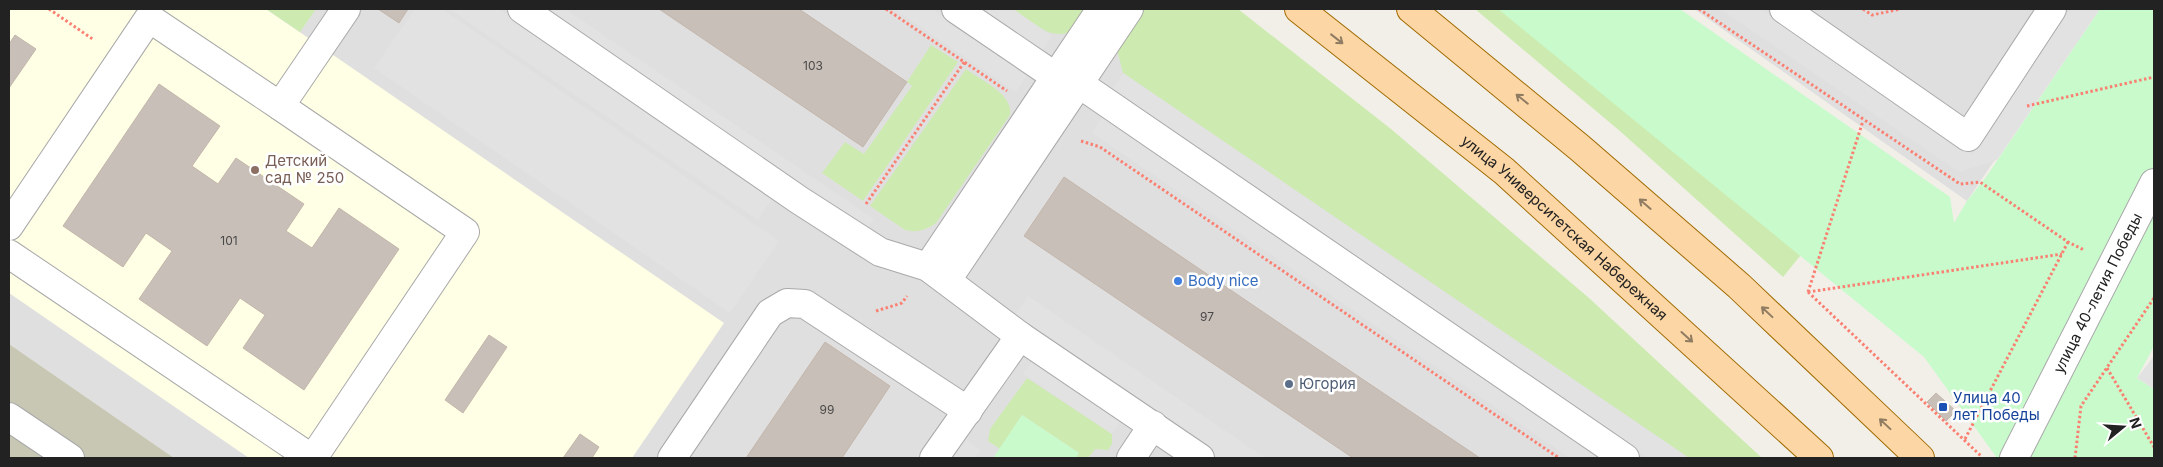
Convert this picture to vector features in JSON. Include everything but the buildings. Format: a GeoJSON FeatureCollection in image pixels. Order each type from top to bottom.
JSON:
{"type":"FeatureCollection","features":[{"type":"Feature","properties":{"kind":"main road","name":"улица Университетская Набережная"},"geometry":{"type":"LineString","coordinates":[[1299,9],[1504,171],[1819,458]]}},
{"type":"Feature","properties":{"kind":"main road"},"geometry":{"type":"LineString","coordinates":[[1411,9],[1580,148],[1739,286],[1920,458]]}},
{"type":"Feature","properties":{"kind":"street"},"geometry":{"type":"LineString","coordinates":[[280,106],[346,9]]}},
{"type":"Feature","properties":{"kind":"street"},"geometry":{"type":"LineString","coordinates":[[522,9],[880,252],[938,273],[1020,336],[1153,425],[1194,457]]}},
{"type":"Feature","properties":{"kind":"street"},"geometry":{"type":"LineString","coordinates":[[956,9],[1067,80],[1625,458]]}},
{"type":"Feature","properties":{"kind":"street"},"geometry":{"type":"LineString","coordinates":[[1067,80],[1101,9]]}},
{"type":"Feature","properties":{"kind":"street"},"geometry":{"type":"LineString","coordinates":[[938,273],[1067,80],[1129,9]]}},
{"type":"Feature","properties":{"kind":"street"},"geometry":{"type":"LineString","coordinates":[[1784,9],[1968,137],[2052,9]]}},
{"type":"Feature","properties":{"kind":"street"},"geometry":{"type":"LineString","coordinates":[[9,226],[149,18],[465,232],[312,458],[9,254]]}},
{"type":"Feature","properties":{"kind":"street","name":"улица 40-летия Победы"},"geometry":{"type":"LineString","coordinates":[[2014,458],[2114,265],[2154,182]]}},
{"type":"Feature","properties":{"kind":"street"},"geometry":{"type":"LineString","coordinates":[[672,458],[770,313],[787,303],[805,304],[968,411]]}},
{"type":"Feature","properties":{"kind":"street"},"geometry":{"type":"LineString","coordinates":[[934,458],[1020,336]]}},
{"type":"Feature","properties":{"kind":"street"},"geometry":{"type":"LineString","coordinates":[[9,417],[70,458]]}},
{"type":"Feature","properties":{"kind":"street"},"geometry":{"type":"LineString","coordinates":[[1131,458],[1153,425]]}},
{"type":"Feature","properties":{"kind":"path"},"geometry":{"type":"LineString","coordinates":[[49,9],[121,59]]}},
{"type":"Feature","properties":{"kind":"path"},"geometry":{"type":"LineString","coordinates":[[886,9],[1010,93],[1038,123],[1100,147],[1559,458]]}},
{"type":"Feature","properties":{"kind":"path"},"geometry":{"type":"LineString","coordinates":[[1699,9],[1960,184],[1980,182],[2068,242],[2114,265]]}},
{"type":"Feature","properties":{"kind":"path"},"geometry":{"type":"LineString","coordinates":[[1863,9],[1872,15],[1901,9]]}},
{"type":"Feature","properties":{"kind":"path"},"geometry":{"type":"LineString","coordinates":[[848,231],[987,30]]}},
{"type":"Feature","properties":{"kind":"path"},"geometry":{"type":"LineString","coordinates":[[1980,117],[2154,77]]}},
{"type":"Feature","properties":{"kind":"path"},"geometry":{"type":"LineString","coordinates":[[1808,292],[1864,121]]}},
{"type":"Feature","properties":{"kind":"path"},"geometry":{"type":"LineString","coordinates":[[1965,439],[2068,242]]}},
{"type":"Feature","properties":{"kind":"path"},"geometry":{"type":"LineString","coordinates":[[1808,292],[2062,254]]}},
{"type":"Feature","properties":{"kind":"path"},"geometry":{"type":"LineString","coordinates":[[1808,292],[1984,458]]}},
{"type":"Feature","properties":{"kind":"path"},"geometry":{"type":"LineString","coordinates":[[2075,458],[2082,406],[2154,298]]}},
{"type":"Feature","properties":{"kind":"path"},"geometry":{"type":"LineString","coordinates":[[868,313],[891,306]]}},
{"type":"Feature","properties":{"kind":"path"},"geometry":{"type":"LineString","coordinates":[[2107,368],[2154,447]]}},
{"type":"Feature","properties":{"kind":"shaded area"},"geometry":{"type":"Polygon","coordinates":[[[9,9],[1063,9],[1713,458],[174,458],[9,344],[9,9]]]}},
{"type":"Feature","properties":{"kind":"shaded area","name":"Детский сад № 250"},"geometry":{"type":"Polygon","coordinates":[[[9,9],[266,9],[724,323],[632,458],[249,458],[9,293],[9,9]]]}},
{"type":"Feature","properties":{"kind":"shaded area"},"geometry":{"type":"Polygon","coordinates":[[[415,9],[442,9],[779,241],[730,313],[374,68],[415,9]]]}},
{"type":"Feature","properties":{"kind":"shaded area"},"geometry":{"type":"Polygon","coordinates":[[[449,9],[499,9],[774,196],[758,220],[449,9]]]}},
{"type":"Feature","properties":{"kind":"shaded area"},"geometry":{"type":"Polygon","coordinates":[[[541,9],[565,9],[874,219],[866,230],[541,9]]]}},
{"type":"Feature","properties":{"kind":"shaded area"},"geometry":{"type":"Polygon","coordinates":[[[894,9],[932,9],[1028,74],[1016,92],[894,9]]]}},
{"type":"Feature","properties":{"kind":"shaded area"},"geometry":{"type":"Polygon","coordinates":[[[968,9],[1013,9],[1052,36],[1038,57],[968,9]]]}},
{"type":"Feature","properties":{"kind":"shaded area"},"geometry":{"type":"Polygon","coordinates":[[[1694,9],[2097,9],[1967,201],[1694,9]]]}},
{"type":"Feature","properties":{"kind":"shaded area"},"geometry":{"type":"Polygon","coordinates":[[[1720,9],[1761,9],[1972,154],[2071,9],[2100,9],[1997,160],[1959,172],[1720,9]]]}},
{"type":"Feature","properties":{"kind":"shaded area"},"geometry":{"type":"Polygon","coordinates":[[[1123,73],[1689,458],[1648,458],[1110,92],[1123,73]]]}},
{"type":"Feature","properties":{"kind":"shaded area"},"geometry":{"type":"Polygon","coordinates":[[[1103,116],[1607,458],[1570,458],[1092,133],[1103,116]]]}},
{"type":"Feature","properties":{"kind":"shaded area"},"geometry":{"type":"Polygon","coordinates":[[[1028,296],[1265,458],[1218,458],[1013,318],[1028,296]]]}},
{"type":"Feature","properties":{"kind":"shaded area"},"geometry":{"type":"Polygon","coordinates":[[[9,344],[174,458],[9,458],[9,344]]]}},
{"type":"Feature","properties":{"kind":"shaded area"},"geometry":{"type":"Polygon","coordinates":[[[2154,356],[2154,389],[2137,378],[2154,356]]]}},
{"type":"Feature","properties":{"kind":"shaded area"},"geometry":{"type":"Polygon","coordinates":[[[1035,357],[1123,417],[1112,434],[1023,374],[1035,357]]]}},
{"type":"Feature","properties":{"kind":"shaded area"},"geometry":{"type":"Polygon","coordinates":[[[959,434],[981,450],[975,458],[943,458],[959,434]]]}},
{"type":"Feature","properties":{"kind":"green space"},"geometry":{"type":"Polygon","coordinates":[[[266,9],[316,9],[300,32],[266,9]]]}},
{"type":"Feature","properties":{"kind":"green space"},"geometry":{"type":"Polygon","coordinates":[[[1013,9],[1090,9],[1075,28],[1062,34],[1054,34],[1040,28],[1013,9]]]}},
{"type":"Feature","properties":{"kind":"green space"},"geometry":{"type":"Polygon","coordinates":[[[1140,9],[1238,9],[1391,129],[1589,298],[1762,458],[1689,458],[1123,73],[1117,50],[1140,9]]]}},
{"type":"Feature","properties":{"kind":"green space"},"geometry":{"type":"Polygon","coordinates":[[[1475,9],[1675,9],[1814,239],[1783,277],[1621,132],[1475,9]]]}},
{"type":"Feature","properties":{"kind":"green space"},"geometry":{"type":"Polygon","coordinates":[[[1498,9],[1680,9],[1950,197],[1954,223],[1967,201],[1986,177],[2100,9],[2154,9],[2154,346],[2137,378],[2154,389],[2154,458],[1997,458],[1924,357],[1498,9]]]}},
{"type":"Feature","properties":{"kind":"green space"},"geometry":{"type":"Polygon","coordinates":[[[931,45],[958,62],[863,201],[822,173],[845,142],[864,154],[912,86],[907,82],[931,45]]]}},
{"type":"Feature","properties":{"kind":"green space"},"geometry":{"type":"Polygon","coordinates":[[[966,69],[1002,94],[1010,107],[1010,115],[936,223],[921,230],[905,230],[870,206],[966,69]]]}},
{"type":"Feature","properties":{"kind":"green space"},"geometry":{"type":"Polygon","coordinates":[[[1027,378],[1112,434],[1112,444],[1108,450],[1095,449],[1088,458],[1076,458],[1079,453],[1022,415],[1000,449],[988,441],[990,429],[1027,378]]]}},
{"type":"Feature","properties":{"kind":"green space"},"geometry":{"type":"Polygon","coordinates":[[[1022,415],[1079,453],[1076,458],[993,458],[1022,415]]]}},
{"type":"Feature","properties":{"kind":"place","name":"Детский сад № 250"},"geometry":{"type":"Point","coordinates":[255,170]}},
{"type":"Feature","properties":{"kind":"place","name":"Body nice"},"geometry":{"type":"Point","coordinates":[1178,281]}},
{"type":"Feature","properties":{"kind":"place","name":"Югория"},"geometry":{"type":"Point","coordinates":[1289,384]}},
{"type":"Feature","properties":{"kind":"place","name":"Улица 40 лет Победы"},"geometry":{"type":"Point","coordinates":[1943,407]}}]}
